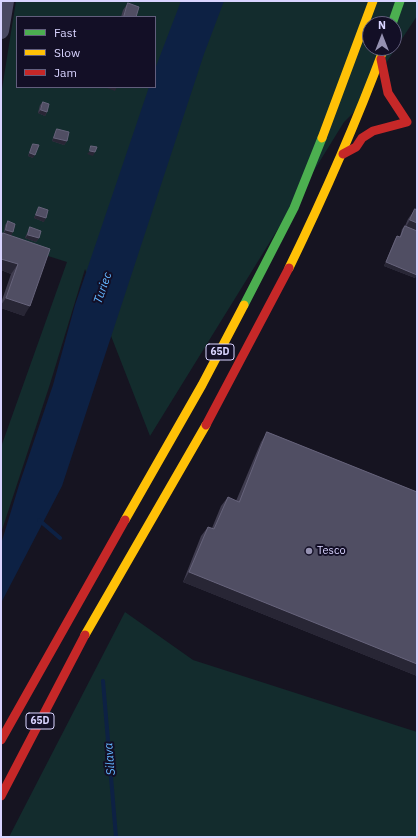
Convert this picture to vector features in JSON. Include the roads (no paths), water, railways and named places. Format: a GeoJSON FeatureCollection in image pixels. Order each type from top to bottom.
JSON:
{"type":"FeatureCollection","features":[{"type":"Feature","properties":{"kind":"main road","name":"65D"},"geometry":{"type":"LineString","coordinates":[[1,740],[90,580],[202,385],[294,208],[332,114],[373,1]]}},
{"type":"Feature","properties":{"kind":"main road"},"geometry":{"type":"LineString","coordinates":[[395,16],[400,1]]}},
{"type":"Feature","properties":{"kind":"main road","name":"65D"},"geometry":{"type":"LineString","coordinates":[[1,796],[79,646],[221,399],[281,284],[340,155],[381,58]]}},
{"type":"Feature","properties":{"kind":"main road"},"geometry":{"type":"LineString","coordinates":[[340,155],[356,147],[362,138],[373,131],[407,122],[388,98],[384,86],[381,58]]}},
{"type":"Feature","properties":{"kind":"street"},"geometry":{"type":"LineString","coordinates":[[1,31],[6,1]]}},
{"type":"Feature","properties":{"kind":"water","name":"Turiec"},"geometry":{"type":"Polygon","coordinates":[[[181,1],[224,1],[204,54],[62,486],[1,603],[1,544],[19,485],[53,385],[75,305],[149,88],[156,88],[156,66],[181,1]]]}},
{"type":"Feature","properties":{"kind":"waterway","name":"Silava"},"geometry":{"type":"LineString","coordinates":[[39,520],[60,538]]}},
{"type":"Feature","properties":{"kind":"waterway","name":"Silava"},"geometry":{"type":"LineString","coordinates":[[103,681],[116,837]]}},
{"type":"Feature","properties":{"kind":"place","name":"Tesco"},"geometry":{"type":"Point","coordinates":[309,551]}}]}
